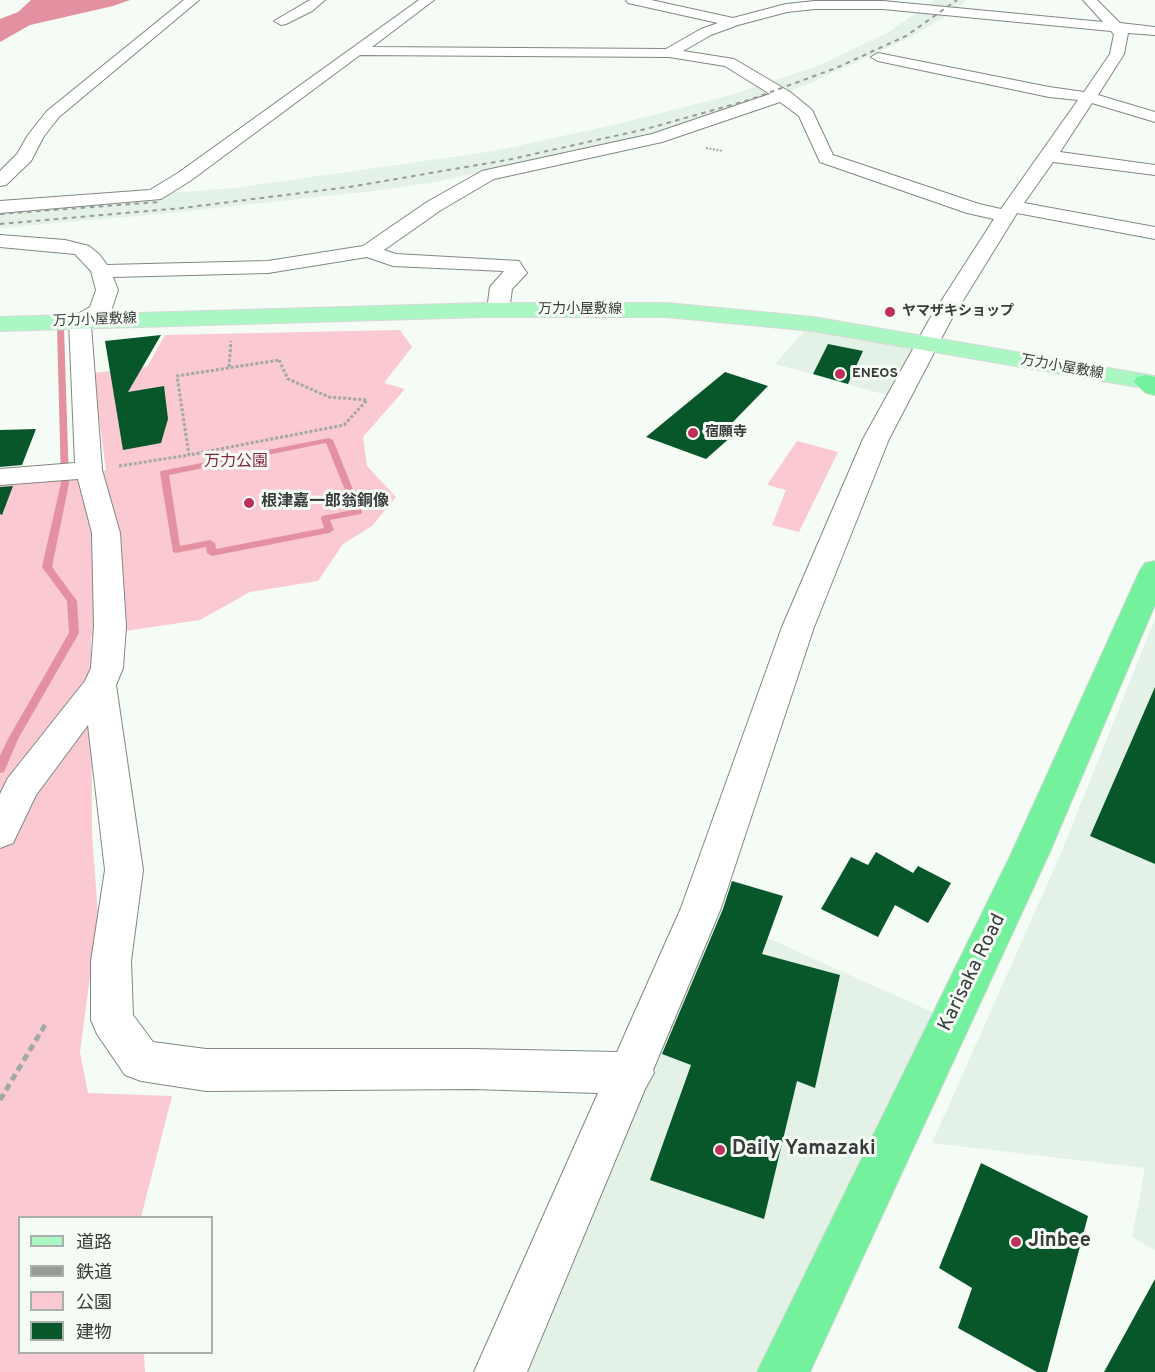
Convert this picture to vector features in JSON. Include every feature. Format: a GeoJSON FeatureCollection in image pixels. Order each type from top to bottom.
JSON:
{"type":"FeatureCollection","features":[{"type":"Feature","properties":{"kind":"highway","name":"Karisaka Road"},"geometry":{"type":"LineString","coordinates":[[793,1367],[1030,854],[1153,581]]}},
{"type":"Feature","properties":{"kind":"main road","name":"万力小屋敷線"},"geometry":{"type":"LineString","coordinates":[[0,324],[498,310],[666,310],[767,318],[927,343],[1152,385]]}},
{"type":"Feature","properties":{"kind":"street"},"geometry":{"type":"LineString","coordinates":[[0,181],[25,157],[36,135],[53,114],[192,0]]}},
{"type":"Feature","properties":{"kind":"street"},"geometry":{"type":"LineString","coordinates":[[280,21],[318,0]]}},
{"type":"Feature","properties":{"kind":"street"},"geometry":{"type":"LineString","coordinates":[[0,207],[154,195],[184,177],[425,0]]}},
{"type":"Feature","properties":{"kind":"street"},"geometry":{"type":"LineString","coordinates":[[633,0],[733,22]]}},
{"type":"Feature","properties":{"kind":"street"},"geometry":{"type":"LineString","coordinates":[[500,1372],[632,1073],[701,908],[798,627],[876,439],[927,343],[1009,211],[1117,54],[1121,33],[1090,0]]}},
{"type":"Feature","properties":{"kind":"street"},"geometry":{"type":"LineString","coordinates":[[669,53],[706,32],[791,4],[883,5],[1155,31]]}},
{"type":"Feature","properties":{"kind":"street"},"geometry":{"type":"LineString","coordinates":[[357,51],[669,53],[729,62],[784,95],[806,113],[826,158],[974,209],[1009,211],[1155,233]]}},
{"type":"Feature","properties":{"kind":"street"},"geometry":{"type":"LineString","coordinates":[[878,57],[1049,92],[1088,97],[1155,117]]}},
{"type":"Feature","properties":{"kind":"street"},"geometry":{"type":"LineString","coordinates":[[101,271],[268,267],[369,251],[434,206],[488,175],[656,138],[784,95]]}},
{"type":"Feature","properties":{"kind":"street"},"geometry":{"type":"LineString","coordinates":[[1048,156],[1155,170]]}},
{"type":"Feature","properties":{"kind":"street"},"geometry":{"type":"LineString","coordinates":[[0,240],[65,246],[82,250],[92,258],[101,271],[107,290],[100,311],[80,322],[72,471],[106,533],[110,626],[106,668],[100,685],[21,788],[0,833]]}},
{"type":"Feature","properties":{"kind":"street"},"geometry":{"type":"LineString","coordinates":[[369,251],[393,260],[512,265],[516,273],[501,287],[498,310]]}},
{"type":"Feature","properties":{"kind":"street"},"geometry":{"type":"LineString","coordinates":[[0,477],[72,471]]}},
{"type":"Feature","properties":{"kind":"street"},"geometry":{"type":"LineString","coordinates":[[100,685],[124,870],[111,961],[112,1020],[141,1060],[206,1070],[473,1070],[632,1073]]}},
{"type":"Feature","properties":{"kind":"path"},"geometry":{"type":"LineString","coordinates":[[72,471],[189,455],[344,425],[367,400],[329,397],[288,379],[279,360],[177,376],[189,455]]}},
{"type":"Feature","properties":{"kind":"path"},"geometry":{"type":"LineString","coordinates":[[0,1101],[45,1025]]}},
{"type":"Feature","properties":{"kind":"shaded area"},"geometry":{"type":"Polygon","coordinates":[[[31,0],[130,0],[30,25],[0,42],[0,19],[18,12],[31,0]]]}},
{"type":"Feature","properties":{"kind":"shaded area"},"geometry":{"type":"Polygon","coordinates":[[[935,0],[966,0],[950,14],[911,37],[806,85],[760,102],[637,137],[436,182],[373,191],[160,214],[0,228],[0,206],[234,188],[494,151],[622,123],[727,96],[820,65],[887,33],[935,0]]]}},
{"type":"Feature","properties":{"kind":"shaded area"},"geometry":{"type":"Polygon","coordinates":[[[813,324],[927,343],[897,398],[775,364],[813,324]]]}},
{"type":"Feature","properties":{"kind":"shaded area"},"geometry":{"type":"Polygon","coordinates":[[[1155,619],[1155,1250],[1132,1237],[1145,1168],[932,1143],[1061,853],[1155,619]]]}},
{"type":"Feature","properties":{"kind":"shaded area"},"geometry":{"type":"Polygon","coordinates":[[[701,908],[950,1020],[783,1372],[500,1372],[701,908]]]}},
{"type":"Feature","properties":{"kind":"green space","name":"万力公園"},"geometry":{"type":"Polygon","coordinates":[[[400,330],[412,347],[384,383],[405,389],[363,437],[367,466],[396,497],[372,526],[343,544],[318,581],[250,592],[200,620],[91,636],[92,833],[98,916],[80,1052],[88,1093],[172,1096],[141,1216],[18,1216],[18,1354],[144,1354],[145,1372],[0,1372],[0,486],[76,479],[106,470],[93,373],[147,367],[165,335],[400,330]]]}},
{"type":"Feature","properties":{"kind":"green space"},"geometry":{"type":"Polygon","coordinates":[[[797,441],[838,452],[799,532],[772,525],[786,490],[767,485],[797,441]]]}},
{"type":"Feature","properties":{"kind":"building"},"geometry":{"type":"Polygon","coordinates":[[[161,335],[128,392],[164,386],[168,419],[161,443],[123,450],[105,341],[161,335]]]}},
{"type":"Feature","properties":{"kind":"building"},"geometry":{"type":"Polygon","coordinates":[[[828,344],[863,351],[848,384],[813,374],[828,344]]]}},
{"type":"Feature","properties":{"kind":"building"},"geometry":{"type":"Polygon","coordinates":[[[725,372],[768,386],[730,425],[740,429],[706,459],[646,437],[725,372]]]}},
{"type":"Feature","properties":{"kind":"building"},"geometry":{"type":"Polygon","coordinates":[[[36,429],[22,465],[0,467],[0,430],[36,429]]]}},
{"type":"Feature","properties":{"kind":"building"},"geometry":{"type":"Polygon","coordinates":[[[13,486],[2,515],[0,514],[0,487],[13,486]]]}},
{"type":"Feature","properties":{"kind":"building"},"geometry":{"type":"Polygon","coordinates":[[[1155,687],[1155,864],[1090,836],[1155,687]]]}},
{"type":"Feature","properties":{"kind":"building"},"geometry":{"type":"Polygon","coordinates":[[[876,852],[913,873],[918,866],[951,883],[928,923],[895,905],[878,937],[821,909],[851,857],[868,865],[876,852]]]}},
{"type":"Feature","properties":{"kind":"building"},"geometry":{"type":"Polygon","coordinates":[[[732,881],[783,896],[762,954],[840,975],[815,1088],[797,1081],[764,1219],[650,1180],[691,1065],[662,1054],[723,909],[732,881]]]}},
{"type":"Feature","properties":{"kind":"building","name":"Jinbee"},"geometry":{"type":"Polygon","coordinates":[[[981,1163],[1088,1216],[1047,1372],[1037,1372],[958,1328],[972,1288],[939,1268],[981,1163]]]}},
{"type":"Feature","properties":{"kind":"building"},"geometry":{"type":"Polygon","coordinates":[[[1155,1279],[1155,1372],[1104,1372],[1155,1279]]]}},
{"type":"Feature","properties":{"kind":"waterway"},"geometry":{"type":"LineString","coordinates":[[0,769],[13,739],[74,633],[72,601],[47,567],[65,483],[60,328]]}},
{"type":"Feature","properties":{"kind":"waterway"},"geometry":{"type":"LineString","coordinates":[[329,440],[358,512],[325,518],[329,530],[212,553],[210,543],[176,550],[164,473],[329,440]]}},
{"type":"Feature","properties":{"kind":"railway"},"geometry":{"type":"LineString","coordinates":[[0,224],[182,208],[349,187],[507,160],[646,129],[749,100],[836,68],[906,36],[957,0]]}},
{"type":"Feature","properties":{"kind":"railway"},"geometry":{"type":"LineString","coordinates":[[0,214],[159,202]]}},
{"type":"Feature","properties":{"kind":"place","name":"ヤマザキショップ"},"geometry":{"type":"Point","coordinates":[890,312]}},
{"type":"Feature","properties":{"kind":"place","name":"ENEOS"},"geometry":{"type":"Point","coordinates":[840,374]}},
{"type":"Feature","properties":{"kind":"place","name":"宿願寺"},"geometry":{"type":"Point","coordinates":[693,433]}},
{"type":"Feature","properties":{"kind":"place","name":"根津嘉一郎翁銅像"},"geometry":{"type":"Point","coordinates":[249,503]}},
{"type":"Feature","properties":{"kind":"place","name":"Daily Yamazaki"},"geometry":{"type":"Point","coordinates":[720,1150]}},
{"type":"Feature","properties":{"kind":"place","name":"Jinbee"},"geometry":{"type":"Point","coordinates":[1016,1242]}}]}
